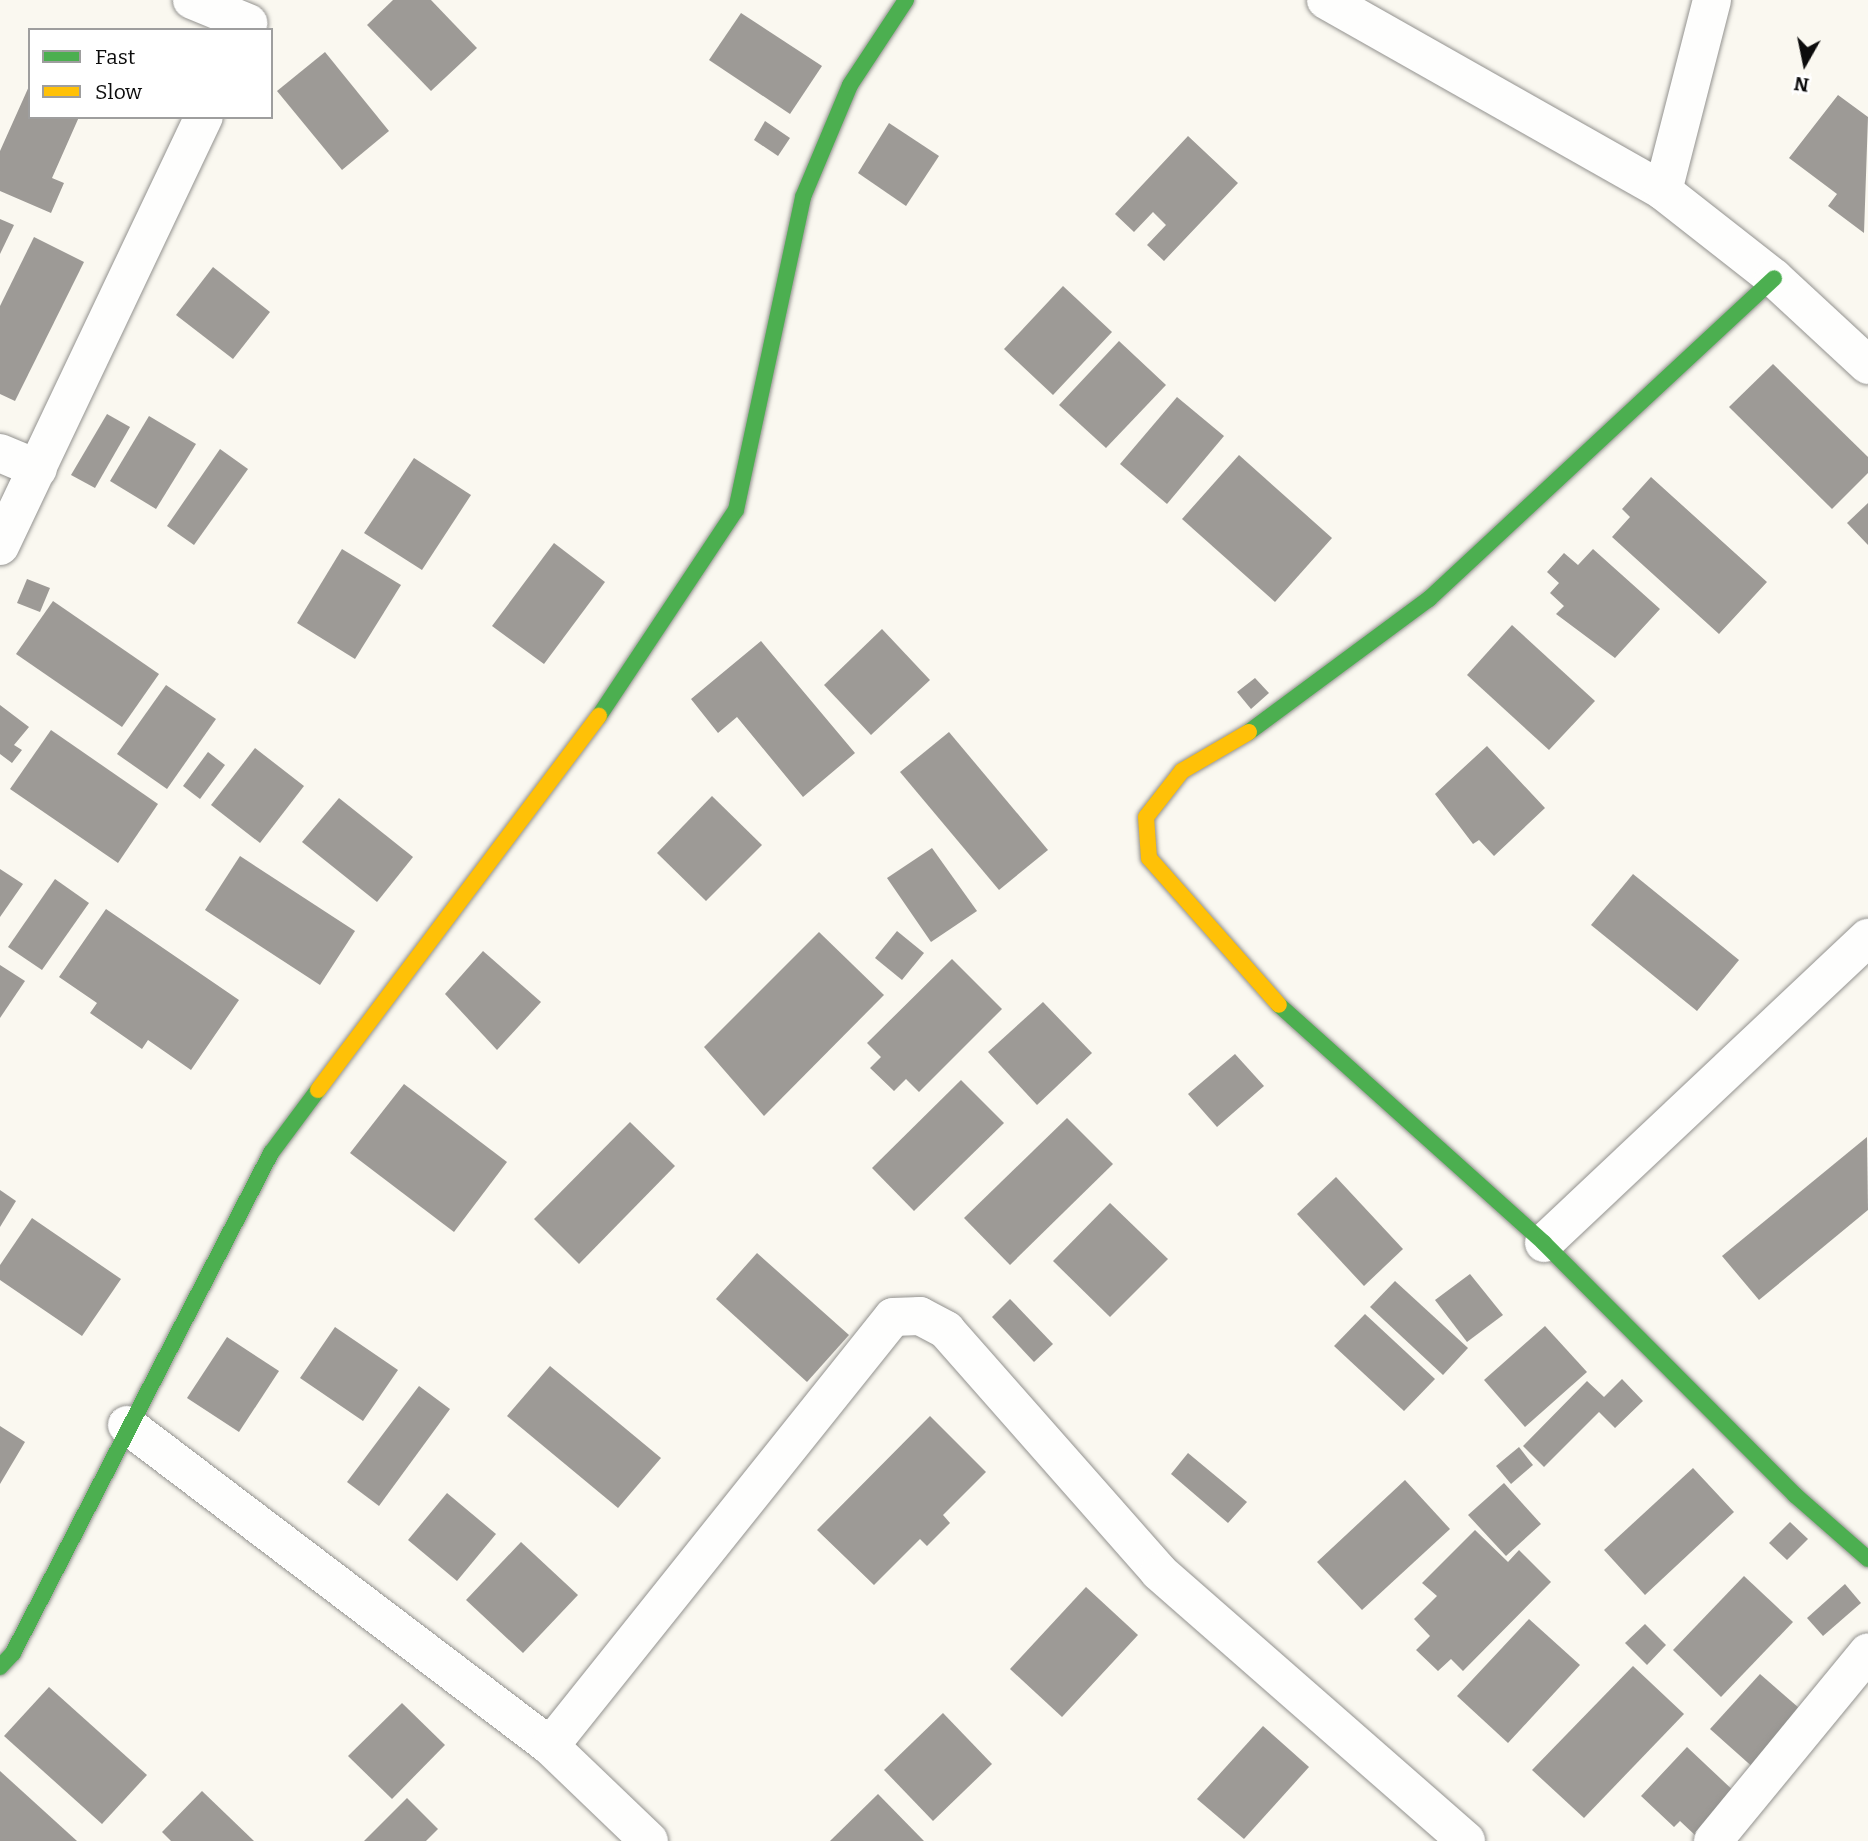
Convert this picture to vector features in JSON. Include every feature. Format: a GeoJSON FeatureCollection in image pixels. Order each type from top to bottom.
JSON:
{"type":"FeatureCollection","features":[{"type":"Feature","properties":{"kind":"street"},"geometry":{"type":"LineString","coordinates":[[192,0],[250,17]]}},
{"type":"Feature","properties":{"kind":"street"},"geometry":{"type":"LineString","coordinates":[[0,1667],[13,1653],[127,1424],[271,1153],[649,650],[736,510],[803,197],[850,85],[906,0]]}},
{"type":"Feature","properties":{"kind":"street"},"geometry":{"type":"LineString","coordinates":[[1326,0],[1663,191],[1773,278],[1868,365]]}},
{"type":"Feature","properties":{"kind":"street"},"geometry":{"type":"LineString","coordinates":[[1663,191],[1712,0]]}},
{"type":"Feature","properties":{"kind":"street"},"geometry":{"type":"LineString","coordinates":[[0,546],[203,119]]}},
{"type":"Feature","properties":{"kind":"street"},"geometry":{"type":"LineString","coordinates":[[1773,278],[1429,599],[1276,717],[1182,771],[1146,817],[1149,858],[1295,1023],[1545,1243],[1794,1495],[1868,1559]]}},
{"type":"Feature","properties":{"kind":"street"},"geometry":{"type":"LineString","coordinates":[[0,453],[38,469]]}},
{"type":"Feature","properties":{"kind":"street"},"geometry":{"type":"LineString","coordinates":[[1545,1243],[1868,938]]}},
{"type":"Feature","properties":{"kind":"street"},"geometry":{"type":"LineString","coordinates":[[550,1746],[893,1317],[920,1316],[946,1330],[1158,1572],[1466,1841]]}},
{"type":"Feature","properties":{"kind":"street"},"geometry":{"type":"LineString","coordinates":[[127,1424],[550,1746],[649,1841]]}},
{"type":"Feature","properties":{"kind":"street"},"geometry":{"type":"LineString","coordinates":[[1713,1841],[1868,1652]]}},
{"type":"Feature","properties":{"kind":"building"},"geometry":{"type":"Polygon","coordinates":[[[393,0],[431,0],[477,48],[431,91],[367,25],[393,0]]]}},
{"type":"Feature","properties":{"kind":"building"},"geometry":{"type":"Polygon","coordinates":[[[741,13],[822,66],[790,114],[709,60],[741,13]]]}},
{"type":"Feature","properties":{"kind":"building"},"geometry":{"type":"Polygon","coordinates":[[[325,52],[389,131],[342,170],[277,91],[325,52]]]}},
{"type":"Feature","properties":{"kind":"building"},"geometry":{"type":"Polygon","coordinates":[[[28,88],[28,119],[78,119],[52,178],[64,183],[51,213],[0,191],[0,151],[28,88]]]}},
{"type":"Feature","properties":{"kind":"building"},"geometry":{"type":"Polygon","coordinates":[[[1838,95],[1868,117],[1864,233],[1828,206],[1837,194],[1789,158],[1838,95]]]}},
{"type":"Feature","properties":{"kind":"building"},"geometry":{"type":"Polygon","coordinates":[[[765,121],[790,138],[778,156],[754,140],[765,121]]]}},
{"type":"Feature","properties":{"kind":"building"},"geometry":{"type":"Polygon","coordinates":[[[889,123],[939,156],[906,206],[858,173],[889,123]]]}},
{"type":"Feature","properties":{"kind":"building"},"geometry":{"type":"Polygon","coordinates":[[[1188,136],[1238,183],[1164,261],[1147,245],[1166,225],[1153,212],[1134,232],[1115,214],[1188,136]]]}},
{"type":"Feature","properties":{"kind":"building"},"geometry":{"type":"Polygon","coordinates":[[[0,219],[14,225],[0,254],[0,219]]]}},
{"type":"Feature","properties":{"kind":"building"},"geometry":{"type":"Polygon","coordinates":[[[34,237],[84,262],[15,401],[0,394],[0,306],[34,237]]]}},
{"type":"Feature","properties":{"kind":"building"},"geometry":{"type":"Polygon","coordinates":[[[213,267],[270,312],[233,359],[176,315],[213,267]]]}},
{"type":"Feature","properties":{"kind":"building"},"geometry":{"type":"Polygon","coordinates":[[[1063,286],[1112,332],[1053,395],[1004,349],[1063,286]]]}},
{"type":"Feature","properties":{"kind":"building"},"geometry":{"type":"Polygon","coordinates":[[[1119,341],[1166,385],[1106,448],[1059,405],[1119,341]]]}},
{"type":"Feature","properties":{"kind":"building"},"geometry":{"type":"Polygon","coordinates":[[[1773,364],[1868,457],[1868,473],[1832,509],[1729,407],[1773,364]]]}},
{"type":"Feature","properties":{"kind":"building"},"geometry":{"type":"Polygon","coordinates":[[[1177,397],[1224,436],[1167,504],[1120,464],[1177,397]]]}},
{"type":"Feature","properties":{"kind":"building"},"geometry":{"type":"Polygon","coordinates":[[[107,414],[130,427],[95,488],[71,475],[107,414]]]}},
{"type":"Feature","properties":{"kind":"building"},"geometry":{"type":"Polygon","coordinates":[[[149,416],[196,444],[156,509],[110,481],[149,416]]]}},
{"type":"Feature","properties":{"kind":"building"},"geometry":{"type":"Polygon","coordinates":[[[220,449],[248,469],[194,545],[167,526],[220,449]]]}},
{"type":"Feature","properties":{"kind":"building"},"geometry":{"type":"Polygon","coordinates":[[[1239,455],[1332,538],[1275,602],[1182,519],[1239,455]]]}},
{"type":"Feature","properties":{"kind":"building"},"geometry":{"type":"Polygon","coordinates":[[[414,458],[471,495],[422,570],[364,533],[414,458]]]}},
{"type":"Feature","properties":{"kind":"building"},"geometry":{"type":"Polygon","coordinates":[[[1651,477],[1767,582],[1719,634],[1612,537],[1630,517],[1622,509],[1651,477]]]}},
{"type":"Feature","properties":{"kind":"building"},"geometry":{"type":"Polygon","coordinates":[[[1868,503],[1868,545],[1847,523],[1868,503]]]}},
{"type":"Feature","properties":{"kind":"building"},"geometry":{"type":"Polygon","coordinates":[[[554,543],[605,582],[544,664],[492,626],[554,543]]]}},
{"type":"Feature","properties":{"kind":"building"},"geometry":{"type":"Polygon","coordinates":[[[342,549],[401,585],[355,659],[297,623],[342,549]]]}},
{"type":"Feature","properties":{"kind":"building"},"geometry":{"type":"Polygon","coordinates":[[[1593,549],[1660,609],[1615,658],[1556,614],[1564,606],[1550,593],[1559,583],[1547,572],[1564,553],[1578,565],[1593,549]]]}},
{"type":"Feature","properties":{"kind":"building"},"geometry":{"type":"Polygon","coordinates":[[[27,579],[50,588],[40,612],[17,603],[27,579]]]}},
{"type":"Feature","properties":{"kind":"building"},"geometry":{"type":"Polygon","coordinates":[[[53,601],[159,674],[122,727],[16,654],[53,601]]]}},
{"type":"Feature","properties":{"kind":"building"},"geometry":{"type":"Polygon","coordinates":[[[1512,625],[1595,701],[1549,750],[1467,675],[1512,625]]]}},
{"type":"Feature","properties":{"kind":"building"},"geometry":{"type":"Polygon","coordinates":[[[882,629],[930,680],[871,735],[824,685],[882,629]]]}},
{"type":"Feature","properties":{"kind":"building"},"geometry":{"type":"Polygon","coordinates":[[[761,641],[855,753],[803,797],[737,717],[718,733],[691,699],[761,641]]]}},
{"type":"Feature","properties":{"kind":"building"},"geometry":{"type":"Polygon","coordinates":[[[1255,678],[1269,693],[1251,709],[1237,692],[1255,678]]]}},
{"type":"Feature","properties":{"kind":"building"},"geometry":{"type":"Polygon","coordinates":[[[166,685],[216,719],[167,789],[117,754],[166,685]]]}},
{"type":"Feature","properties":{"kind":"building"},"geometry":{"type":"Polygon","coordinates":[[[0,705],[29,727],[14,745],[22,750],[12,763],[0,754],[0,705]]]}},
{"type":"Feature","properties":{"kind":"building"},"geometry":{"type":"Polygon","coordinates":[[[51,730],[158,804],[118,863],[10,789],[51,730]]]}},
{"type":"Feature","properties":{"kind":"building"},"geometry":{"type":"Polygon","coordinates":[[[949,732],[1048,850],[999,890],[900,772],[949,732]]]}},
{"type":"Feature","properties":{"kind":"building"},"geometry":{"type":"Polygon","coordinates":[[[1487,746],[1545,808],[1494,856],[1479,840],[1473,844],[1435,794],[1487,746]]]}},
{"type":"Feature","properties":{"kind":"building"},"geometry":{"type":"Polygon","coordinates":[[[255,748],[304,786],[260,843],[211,805],[255,748]]]}},
{"type":"Feature","properties":{"kind":"building"},"geometry":{"type":"Polygon","coordinates":[[[208,752],[225,765],[200,799],[183,786],[208,752]]]}},
{"type":"Feature","properties":{"kind":"building"},"geometry":{"type":"Polygon","coordinates":[[[712,796],[762,845],[706,901],[657,853],[712,796]]]}},
{"type":"Feature","properties":{"kind":"building"},"geometry":{"type":"Polygon","coordinates":[[[339,798],[413,857],[377,902],[302,842],[339,798]]]}},
{"type":"Feature","properties":{"kind":"building"},"geometry":{"type":"Polygon","coordinates":[[[932,848],[977,911],[931,942],[887,878],[932,848]]]}},
{"type":"Feature","properties":{"kind":"building"},"geometry":{"type":"Polygon","coordinates":[[[240,856],[355,931],[320,985],[205,910],[240,856]]]}},
{"type":"Feature","properties":{"kind":"building"},"geometry":{"type":"Polygon","coordinates":[[[0,869],[23,884],[0,917],[0,869]]]}},
{"type":"Feature","properties":{"kind":"building"},"geometry":{"type":"Polygon","coordinates":[[[1633,874],[1739,960],[1697,1011],[1591,925],[1633,874]]]}},
{"type":"Feature","properties":{"kind":"building"},"geometry":{"type":"Polygon","coordinates":[[[55,879],[89,903],[42,970],[8,947],[55,879]]]}},
{"type":"Feature","properties":{"kind":"building"},"geometry":{"type":"Polygon","coordinates":[[[106,909],[239,1000],[191,1070],[148,1040],[142,1049],[90,1013],[97,1003],[59,977],[106,909]]]}},
{"type":"Feature","properties":{"kind":"building"},"geometry":{"type":"Polygon","coordinates":[[[897,931],[924,953],[902,980],[875,958],[897,931]]]}},
{"type":"Feature","properties":{"kind":"building"},"geometry":{"type":"Polygon","coordinates":[[[819,932],[884,995],[764,1116],[704,1047],[819,932]]]}},
{"type":"Feature","properties":{"kind":"building"},"geometry":{"type":"Polygon","coordinates":[[[483,951],[541,1002],[497,1050],[445,994],[483,951]]]}},
{"type":"Feature","properties":{"kind":"building"},"geometry":{"type":"Polygon","coordinates":[[[952,959],[1002,1009],[919,1092],[906,1079],[894,1091],[870,1068],[881,1057],[867,1043],[952,959]]]}},
{"type":"Feature","properties":{"kind":"building"},"geometry":{"type":"Polygon","coordinates":[[[0,965],[25,981],[0,1018],[0,965]]]}},
{"type":"Feature","properties":{"kind":"building"},"geometry":{"type":"Polygon","coordinates":[[[1043,1002],[1092,1053],[1037,1105],[988,1052],[1043,1002]]]}},
{"type":"Feature","properties":{"kind":"building"},"geometry":{"type":"Polygon","coordinates":[[[1235,1054],[1264,1086],[1217,1127],[1188,1094],[1235,1054]]]}},
{"type":"Feature","properties":{"kind":"building"},"geometry":{"type":"Polygon","coordinates":[[[961,1080],[1004,1123],[914,1211],[872,1168],[961,1080]]]}},
{"type":"Feature","properties":{"kind":"building"},"geometry":{"type":"Polygon","coordinates":[[[404,1084],[507,1162],[454,1232],[350,1153],[404,1084]]]}},
{"type":"Feature","properties":{"kind":"building"},"geometry":{"type":"Polygon","coordinates":[[[1067,1118],[1113,1164],[1010,1265],[964,1218],[1067,1118]]]}},
{"type":"Feature","properties":{"kind":"building"},"geometry":{"type":"Polygon","coordinates":[[[630,1122],[675,1166],[579,1264],[534,1219],[630,1122]]]}},
{"type":"Feature","properties":{"kind":"building"},"geometry":{"type":"Polygon","coordinates":[[[1867,1137],[1868,1210],[1759,1300],[1722,1256],[1867,1137]]]}},
{"type":"Feature","properties":{"kind":"building"},"geometry":{"type":"Polygon","coordinates":[[[1336,1177],[1403,1249],[1364,1286],[1297,1214],[1336,1177]]]}},
{"type":"Feature","properties":{"kind":"building"},"geometry":{"type":"Polygon","coordinates":[[[0,1190],[16,1201],[0,1227],[0,1190]]]}},
{"type":"Feature","properties":{"kind":"building"},"geometry":{"type":"Polygon","coordinates":[[[1110,1203],[1168,1259],[1110,1317],[1053,1261],[1110,1203]]]}},
{"type":"Feature","properties":{"kind":"building"},"geometry":{"type":"Polygon","coordinates":[[[32,1218],[121,1279],[82,1336],[0,1280],[0,1265],[32,1218]]]}},
{"type":"Feature","properties":{"kind":"building"},"geometry":{"type":"Polygon","coordinates":[[[757,1253],[849,1335],[807,1382],[716,1299],[757,1253]]]}},
{"type":"Feature","properties":{"kind":"building"},"geometry":{"type":"Polygon","coordinates":[[[1470,1274],[1503,1315],[1467,1342],[1435,1300],[1470,1274]]]}},
{"type":"Feature","properties":{"kind":"building"},"geometry":{"type":"Polygon","coordinates":[[[1395,1281],[1468,1348],[1443,1375],[1370,1307],[1395,1281]]]}},
{"type":"Feature","properties":{"kind":"building"},"geometry":{"type":"Polygon","coordinates":[[[1010,1299],[1053,1344],[1034,1362],[992,1317],[1010,1299]]]}},
{"type":"Feature","properties":{"kind":"building"},"geometry":{"type":"Polygon","coordinates":[[[1365,1314],[1435,1379],[1404,1411],[1334,1346],[1365,1314]]]}},
{"type":"Feature","properties":{"kind":"building"},"geometry":{"type":"Polygon","coordinates":[[[1545,1326],[1587,1372],[1525,1427],[1484,1380],[1545,1326]]]}},
{"type":"Feature","properties":{"kind":"building"},"geometry":{"type":"Polygon","coordinates":[[[335,1327],[398,1370],[363,1421],[300,1378],[335,1327]]]}},
{"type":"Feature","properties":{"kind":"building"},"geometry":{"type":"Polygon","coordinates":[[[227,1337],[279,1371],[239,1432],[187,1398],[227,1337]]]}},
{"type":"Feature","properties":{"kind":"building"},"geometry":{"type":"Polygon","coordinates":[[[550,1366],[661,1458],[618,1508],[507,1416],[550,1366]]]}},
{"type":"Feature","properties":{"kind":"building"},"geometry":{"type":"Polygon","coordinates":[[[1622,1379],[1643,1401],[1615,1428],[1599,1412],[1544,1467],[1523,1446],[1587,1381],[1604,1397],[1622,1379]]]}},
{"type":"Feature","properties":{"kind":"building"},"geometry":{"type":"Polygon","coordinates":[[[419,1386],[450,1409],[379,1506],[347,1482],[419,1386]]]}},
{"type":"Feature","properties":{"kind":"building"},"geometry":{"type":"Polygon","coordinates":[[[930,1416],[986,1472],[943,1515],[950,1523],[927,1546],[920,1539],[874,1585],[817,1530],[930,1416]]]}},
{"type":"Feature","properties":{"kind":"building"},"geometry":{"type":"Polygon","coordinates":[[[0,1426],[25,1442],[0,1484],[0,1426]]]}},
{"type":"Feature","properties":{"kind":"building"},"geometry":{"type":"Polygon","coordinates":[[[1519,1447],[1533,1465],[1511,1484],[1496,1466],[1519,1447]]]}},
{"type":"Feature","properties":{"kind":"building"},"geometry":{"type":"Polygon","coordinates":[[[1188,1453],[1247,1502],[1228,1523],[1171,1474],[1188,1453]]]}},
{"type":"Feature","properties":{"kind":"building"},"geometry":{"type":"Polygon","coordinates":[[[1693,1468],[1734,1512],[1645,1595],[1604,1550],[1693,1468]]]}},
{"type":"Feature","properties":{"kind":"building"},"geometry":{"type":"Polygon","coordinates":[[[1405,1480],[1450,1529],[1362,1610],[1317,1562],[1405,1480]]]}},
{"type":"Feature","properties":{"kind":"building"},"geometry":{"type":"Polygon","coordinates":[[[1504,1483],[1541,1524],[1506,1556],[1468,1515],[1504,1483]]]}},
{"type":"Feature","properties":{"kind":"building"},"geometry":{"type":"Polygon","coordinates":[[[447,1493],[496,1534],[457,1581],[408,1540],[447,1493]]]}},
{"type":"Feature","properties":{"kind":"building"},"geometry":{"type":"Polygon","coordinates":[[[1790,1522],[1808,1539],[1787,1560],[1769,1543],[1790,1522]]]}},
{"type":"Feature","properties":{"kind":"building"},"geometry":{"type":"Polygon","coordinates":[[[1475,1530],[1508,1562],[1519,1550],[1551,1582],[1463,1671],[1451,1659],[1438,1671],[1416,1650],[1430,1636],[1414,1619],[1437,1596],[1422,1583],[1475,1530]]]}},
{"type":"Feature","properties":{"kind":"building"},"geometry":{"type":"Polygon","coordinates":[[[521,1542],[578,1595],[523,1653],[466,1600],[521,1542]]]}},
{"type":"Feature","properties":{"kind":"building"},"geometry":{"type":"Polygon","coordinates":[[[1744,1576],[1793,1622],[1721,1697],[1673,1650],[1744,1576]]]}},
{"type":"Feature","properties":{"kind":"building"},"geometry":{"type":"Polygon","coordinates":[[[1845,1584],[1861,1603],[1823,1636],[1807,1618],[1845,1584]]]}},
{"type":"Feature","properties":{"kind":"building"},"geometry":{"type":"Polygon","coordinates":[[[1086,1587],[1138,1635],[1062,1717],[1010,1669],[1086,1587]]]}},
{"type":"Feature","properties":{"kind":"building"},"geometry":{"type":"Polygon","coordinates":[[[1529,1619],[1580,1665],[1508,1743],[1457,1696],[1529,1619]]]}},
{"type":"Feature","properties":{"kind":"building"},"geometry":{"type":"Polygon","coordinates":[[[1645,1624],[1666,1645],[1647,1665],[1625,1643],[1645,1624]]]}},
{"type":"Feature","properties":{"kind":"building"},"geometry":{"type":"Polygon","coordinates":[[[1633,1666],[1684,1714],[1584,1818],[1532,1770],[1633,1666]]]}},
{"type":"Feature","properties":{"kind":"building"},"geometry":{"type":"Polygon","coordinates":[[[1760,1674],[1806,1714],[1756,1770],[1710,1729],[1760,1674]]]}},
{"type":"Feature","properties":{"kind":"building"},"geometry":{"type":"Polygon","coordinates":[[[49,1687],[147,1775],[102,1824],[4,1736],[49,1687]]]}},
{"type":"Feature","properties":{"kind":"building"},"geometry":{"type":"Polygon","coordinates":[[[402,1703],[445,1745],[392,1799],[348,1756],[402,1703]]]}},
{"type":"Feature","properties":{"kind":"building"},"geometry":{"type":"Polygon","coordinates":[[[943,1713],[992,1764],[933,1821],[884,1770],[943,1713]]]}},
{"type":"Feature","properties":{"kind":"building"},"geometry":{"type":"Polygon","coordinates":[[[1263,1726],[1309,1767],[1244,1839],[1197,1799],[1263,1726]]]}},
{"type":"Feature","properties":{"kind":"building"},"geometry":{"type":"Polygon","coordinates":[[[1687,1747],[1738,1795],[1697,1837],[1680,1821],[1674,1827],[1641,1796],[1687,1747]]]}},
{"type":"Feature","properties":{"kind":"building"},"geometry":{"type":"Polygon","coordinates":[[[0,1771],[77,1841],[0,1841],[0,1771]]]}},
{"type":"Feature","properties":{"kind":"building"},"geometry":{"type":"Polygon","coordinates":[[[202,1791],[254,1841],[171,1841],[162,1832],[202,1791]]]}},
{"type":"Feature","properties":{"kind":"building"},"geometry":{"type":"Polygon","coordinates":[[[878,1794],[924,1841],[830,1841],[878,1794]]]}},
{"type":"Feature","properties":{"kind":"building"},"geometry":{"type":"Polygon","coordinates":[[[407,1798],[438,1829],[426,1841],[364,1841],[407,1798]]]}},
{"type":"Feature","properties":{"kind":"traffic: fast"},"geometry":{"type":"LineString","coordinates":[[599,716],[736,510],[803,197],[850,85],[906,0]]}},
{"type":"Feature","properties":{"kind":"traffic: fast"},"geometry":{"type":"LineString","coordinates":[[1249,732],[1429,599],[1774,278]]}},
{"type":"Feature","properties":{"kind":"traffic: fast"},"geometry":{"type":"LineString","coordinates":[[1279,1005],[1544,1243],[1795,1495],[1868,1559]]}},
{"type":"Feature","properties":{"kind":"traffic: fast"},"geometry":{"type":"LineString","coordinates":[[0,1667],[13,1653],[271,1153],[318,1090]]}},
{"type":"Feature","properties":{"kind":"traffic: slow"},"geometry":{"type":"LineString","coordinates":[[318,1090],[599,716]]}},
{"type":"Feature","properties":{"kind":"traffic: slow"},"geometry":{"type":"LineString","coordinates":[[1249,732],[1182,771],[1146,817],[1149,858],[1279,1005]]}}]}
